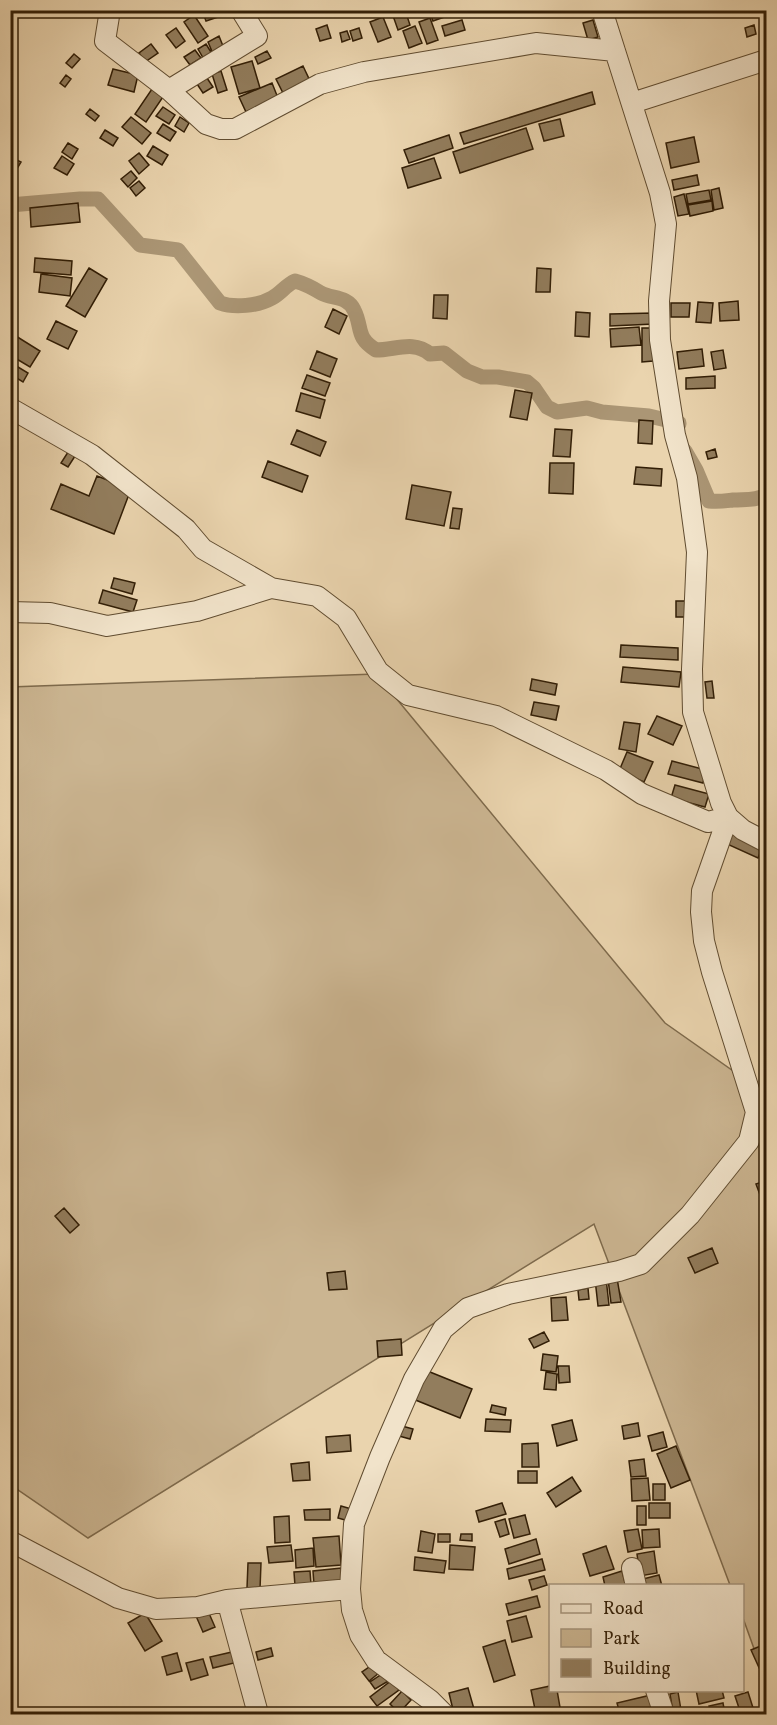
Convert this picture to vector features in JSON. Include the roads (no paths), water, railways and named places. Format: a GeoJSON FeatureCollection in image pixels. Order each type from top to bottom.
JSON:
{"type":"FeatureCollection","features":[{"type":"Feature","properties":{"kind":"street"},"geometry":{"type":"LineString","coordinates":[[110,10],[105,41],[169,90],[206,124],[222,129],[235,129],[320,84],[364,72],[536,43],[615,51]]}},
{"type":"Feature","properties":{"kind":"street"},"geometry":{"type":"LineString","coordinates":[[169,90],[257,36],[241,10]]}},
{"type":"Feature","properties":{"kind":"street"},"geometry":{"type":"LineString","coordinates":[[602,10],[660,193],[666,224],[658,301],[660,340],[675,435],[687,478],[698,552],[692,669],[693,712],[721,803],[728,817],[743,830],[766,842]]}},
{"type":"Feature","properties":{"kind":"street"},"geometry":{"type":"LineString","coordinates":[[632,103],[766,60]]}},
{"type":"Feature","properties":{"kind":"street"},"geometry":{"type":"LineString","coordinates":[[10,408],[92,455],[186,529],[203,549],[271,588],[317,596],[346,618],[378,671],[408,695],[496,716],[606,771],[642,794],[708,822],[728,817]]}},
{"type":"Feature","properties":{"kind":"street"},"geometry":{"type":"LineString","coordinates":[[10,612],[51,613],[107,626],[197,611],[271,588]]}},
{"type":"Feature","properties":{"kind":"street"},"geometry":{"type":"LineString","coordinates":[[444,1714],[430,1700],[376,1660],[360,1635],[352,1610],[350,1589],[354,1524],[414,1379],[443,1329],[468,1308],[508,1294],[620,1271],[641,1264],[690,1215],[749,1141],[756,1112],[712,972],[704,941],[701,912],[702,891],[728,817]]}},
{"type":"Feature","properties":{"kind":"street"},"geometry":{"type":"LineString","coordinates":[[10,1540],[118,1598],[156,1609],[198,1607],[227,1600],[350,1589]]}},
{"type":"Feature","properties":{"kind":"street"},"geometry":{"type":"LineString","coordinates":[[227,1600],[257,1710],[253,1714]]}},
{"type":"Feature","properties":{"kind":"street"},"geometry":{"type":"LineString","coordinates":[[657,1692],[664,1714]]}},
{"type":"Feature","properties":{"kind":"waterway"},"geometry":{"type":"LineString","coordinates":[[10,205],[98,199],[140,245],[178,250],[220,303],[239,306],[260,303],[272,298],[295,281],[325,295],[348,302],[357,316],[362,336],[376,350],[417,347],[430,354],[444,353],[467,371],[482,377],[527,382],[547,407],[557,412],[587,408],[602,412],[649,416],[679,424]]}},
{"type":"Feature","properties":{"kind":"waterway"},"geometry":{"type":"LineString","coordinates":[[685,451],[709,501],[754,499],[766,495]]}}]}
